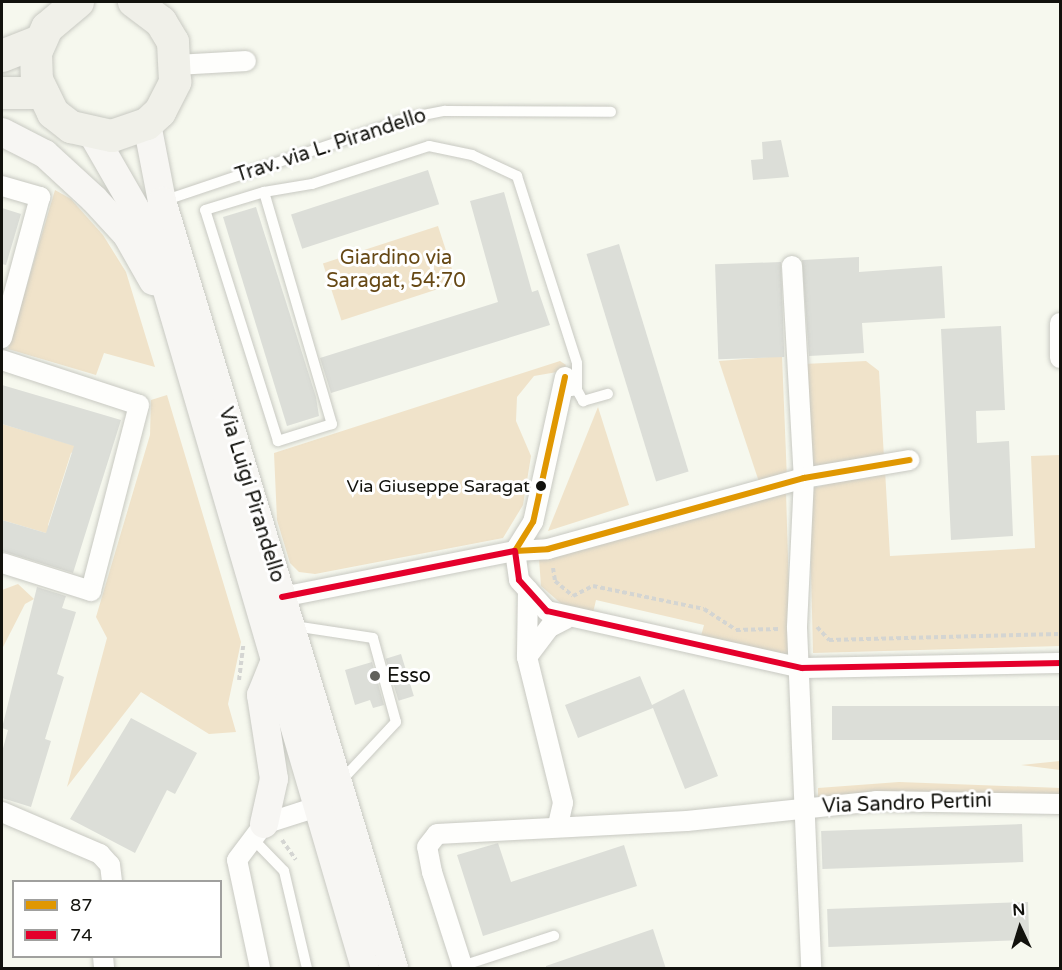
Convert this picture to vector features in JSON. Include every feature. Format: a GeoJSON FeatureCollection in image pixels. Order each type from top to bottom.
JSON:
{"type":"FeatureCollection","features":[{"type":"Feature","properties":{"kind":"main road"},"geometry":{"type":"LineString","coordinates":[[58,15],[35,67],[41,93],[71,128],[93,135],[112,136],[147,124],[169,98],[177,65],[167,32],[139,3]]}},
{"type":"Feature","properties":{"kind":"main road"},"geometry":{"type":"LineString","coordinates":[[2,56],[58,15]]}},
{"type":"Feature","properties":{"kind":"main road"},"geometry":{"type":"LineString","coordinates":[[2,93],[41,93]]}},
{"type":"Feature","properties":{"kind":"main road","name":"Via Luigi Pirandello"},"geometry":{"type":"LineString","coordinates":[[147,124],[162,201],[394,969]]}},
{"type":"Feature","properties":{"kind":"main road"},"geometry":{"type":"LineString","coordinates":[[2,132],[45,154],[94,199],[127,235],[169,310]]}},
{"type":"Feature","properties":{"kind":"main road","name":"Via Luigi Pirandello"},"geometry":{"type":"LineString","coordinates":[[93,135],[152,236],[169,310],[365,969]]}},
{"type":"Feature","properties":{"kind":"main road"},"geometry":{"type":"LineString","coordinates":[[258,831],[274,779],[261,695],[274,663]]}},
{"type":"Feature","properties":{"kind":"street"},"geometry":{"type":"LineString","coordinates":[[177,65],[246,61]]}},
{"type":"Feature","properties":{"kind":"street"},"geometry":{"type":"LineString","coordinates":[[2,186],[40,197],[2,338]]}},
{"type":"Feature","properties":{"kind":"street"},"geometry":{"type":"LineString","coordinates":[[463,967],[427,847],[437,834],[558,824],[687,821],[807,807],[802,668],[797,628],[804,478],[792,266]]}},
{"type":"Feature","properties":{"kind":"street"},"geometry":{"type":"LineString","coordinates":[[1060,323],[1060,358]]}},
{"type":"Feature","properties":{"kind":"street"},"geometry":{"type":"LineString","coordinates":[[2,360],[139,405],[91,591],[2,563]]}},
{"type":"Feature","properties":{"kind":"street"},"geometry":{"type":"LineString","coordinates":[[568,386],[533,522],[515,551],[519,580],[547,611],[566,619],[802,668],[1060,663]]}},
{"type":"Feature","properties":{"kind":"street"},"geometry":{"type":"LineString","coordinates":[[282,597],[515,551],[548,549],[804,478],[909,460]]}},
{"type":"Feature","properties":{"kind":"street"},"geometry":{"type":"LineString","coordinates":[[528,590],[527,657],[563,803],[558,824]]}},
{"type":"Feature","properties":{"kind":"street"},"geometry":{"type":"LineString","coordinates":[[527,657],[550,627],[566,619]]}},
{"type":"Feature","properties":{"kind":"street","name":"Via Sandro Pertini"},"geometry":{"type":"LineString","coordinates":[[811,969],[807,807],[966,799],[1060,804]]}},
{"type":"Feature","properties":{"kind":"street"},"geometry":{"type":"LineString","coordinates":[[260,969],[237,874],[237,860],[258,831],[317,807]]}},
{"type":"Feature","properties":{"kind":"street"},"geometry":{"type":"LineString","coordinates":[[2,812],[100,854],[111,866],[112,880]]}},
{"type":"Feature","properties":{"kind":"lane","name":"Trav. via L. Pirandello"},"geometry":{"type":"LineString","coordinates":[[162,201],[413,117],[446,111],[611,112]]}},
{"type":"Feature","properties":{"kind":"lane"},"geometry":{"type":"LineString","coordinates":[[264,192],[332,424],[278,441],[205,210],[264,192],[312,184],[429,146],[472,155],[517,176],[577,363],[568,386],[583,401],[608,394]]}},
{"type":"Feature","properties":{"kind":"lane"},"geometry":{"type":"LineString","coordinates":[[291,625],[373,638],[396,722],[339,784]]}},
{"type":"Feature","properties":{"kind":"lane"},"geometry":{"type":"LineString","coordinates":[[258,831],[284,871],[307,969]]}},
{"type":"Feature","properties":{"kind":"lane"},"geometry":{"type":"LineString","coordinates":[[463,967],[554,936]]}},
{"type":"Feature","properties":{"kind":"path"},"geometry":{"type":"LineString","coordinates":[[239,683],[241,638]]}},
{"type":"Feature","properties":{"kind":"path"},"geometry":{"type":"LineString","coordinates":[[258,831],[293,848],[298,868]]}},
{"type":"Feature","properties":{"kind":"green space"},"geometry":{"type":"Polygon","coordinates":[[[55,190],[71,199],[103,235],[126,272],[155,367],[104,353],[96,375],[8,349],[55,190]]]}},
{"type":"Feature","properties":{"kind":"green space","name":"Giardino via Saragat, 54:70"},"geometry":{"type":"Polygon","coordinates":[[[438,226],[457,283],[341,320],[323,263],[438,226]]]}},
{"type":"Feature","properties":{"kind":"green space"},"geometry":{"type":"Polygon","coordinates":[[[782,356],[787,480],[759,482],[719,361],[782,356]]]}},
{"type":"Feature","properties":{"kind":"green space"},"geometry":{"type":"Polygon","coordinates":[[[560,361],[566,365],[563,371],[534,376],[517,397],[516,421],[531,456],[523,505],[503,538],[315,574],[299,572],[290,563],[277,520],[274,453],[560,361]]]}},
{"type":"Feature","properties":{"kind":"green space"},"geometry":{"type":"Polygon","coordinates":[[[866,361],[879,371],[884,458],[808,476],[804,364],[866,361]]]}},
{"type":"Feature","properties":{"kind":"green space"},"geometry":{"type":"Polygon","coordinates":[[[167,395],[241,642],[228,704],[236,732],[209,734],[141,692],[67,787],[107,638],[96,617],[150,435],[151,400],[167,395]]]}},
{"type":"Feature","properties":{"kind":"green space"},"geometry":{"type":"Polygon","coordinates":[[[598,407],[629,505],[548,531],[598,407]]]}},
{"type":"Feature","properties":{"kind":"green space"},"geometry":{"type":"Polygon","coordinates":[[[2,424],[83,448],[71,453],[48,525],[56,536],[2,520],[2,424]]]}},
{"type":"Feature","properties":{"kind":"green space"},"geometry":{"type":"Polygon","coordinates":[[[1060,455],[1060,646],[813,653],[809,489],[885,470],[890,556],[1035,548],[1031,456],[1060,455]]]}},
{"type":"Feature","properties":{"kind":"green space"},"geometry":{"type":"Polygon","coordinates":[[[786,492],[791,656],[701,636],[704,625],[596,600],[593,613],[564,606],[541,586],[539,559],[786,492]]]}},
{"type":"Feature","properties":{"kind":"green space"},"geometry":{"type":"Polygon","coordinates":[[[18,584],[34,599],[25,604],[2,649],[2,590],[18,584]]]}},
{"type":"Feature","properties":{"kind":"green space"},"geometry":{"type":"Polygon","coordinates":[[[1060,761],[1060,770],[1021,765],[1060,761]]]}},
{"type":"Feature","properties":{"kind":"green space"},"geometry":{"type":"Polygon","coordinates":[[[899,782],[1060,788],[1060,796],[818,798],[818,788],[899,782]]]}},
{"type":"Feature","properties":{"kind":"building"},"geometry":{"type":"Polygon","coordinates":[[[781,140],[789,177],[753,180],[751,160],[763,159],[762,142],[781,140]]]}},
{"type":"Feature","properties":{"kind":"building"},"geometry":{"type":"Polygon","coordinates":[[[428,170],[439,204],[302,249],[291,214],[428,170]]]}},
{"type":"Feature","properties":{"kind":"building"},"geometry":{"type":"Polygon","coordinates":[[[504,192],[532,292],[538,290],[550,325],[331,393],[320,358],[498,302],[470,201],[504,192]]]}},
{"type":"Feature","properties":{"kind":"building"},"geometry":{"type":"Polygon","coordinates":[[[256,207],[316,397],[319,416],[287,426],[223,217],[256,207]]]}},
{"type":"Feature","properties":{"kind":"building"},"geometry":{"type":"Polygon","coordinates":[[[2,208],[21,214],[6,265],[2,264],[2,208]]]}},
{"type":"Feature","properties":{"kind":"building"},"geometry":{"type":"Polygon","coordinates":[[[619,244],[689,472],[656,482],[586,254],[619,244]]]}},
{"type":"Feature","properties":{"kind":"building"},"geometry":{"type":"Polygon","coordinates":[[[859,257],[859,272],[942,266],[945,318],[862,323],[864,353],[809,356],[802,260],[859,257]]]}},
{"type":"Feature","properties":{"kind":"building"},"geometry":{"type":"Polygon","coordinates":[[[781,262],[784,357],[718,359],[715,264],[781,262]]]}},
{"type":"Feature","properties":{"kind":"building"},"geometry":{"type":"Polygon","coordinates":[[[1001,326],[1005,410],[976,411],[977,443],[1009,441],[1013,536],[951,540],[941,329],[1001,326]]]}},
{"type":"Feature","properties":{"kind":"building"},"geometry":{"type":"Polygon","coordinates":[[[2,385],[121,420],[73,573],[2,551],[2,520],[46,533],[74,446],[2,424],[2,385]]]}},
{"type":"Feature","properties":{"kind":"building"},"geometry":{"type":"Polygon","coordinates":[[[37,587],[66,596],[62,608],[76,612],[57,674],[64,677],[45,739],[51,741],[31,807],[2,798],[2,752],[8,730],[2,728],[37,587]]]}},
{"type":"Feature","properties":{"kind":"building"},"geometry":{"type":"Polygon","coordinates":[[[401,654],[414,696],[399,701],[386,659],[401,654]]]}},
{"type":"Feature","properties":{"kind":"building"},"geometry":{"type":"Polygon","coordinates":[[[372,662],[384,705],[373,708],[370,700],[355,705],[345,670],[372,662]]]}},
{"type":"Feature","properties":{"kind":"building"},"geometry":{"type":"Polygon","coordinates":[[[640,676],[652,705],[684,689],[718,776],[685,789],[653,708],[578,738],[565,705],[640,676]]]}},
{"type":"Feature","properties":{"kind":"building"},"geometry":{"type":"Polygon","coordinates":[[[832,706],[1060,706],[1060,740],[832,740],[832,706]]]}},
{"type":"Feature","properties":{"kind":"building"},"geometry":{"type":"Polygon","coordinates":[[[131,718],[197,753],[175,794],[167,790],[135,853],[70,819],[131,718]]]}},
{"type":"Feature","properties":{"kind":"building"},"geometry":{"type":"Polygon","coordinates":[[[1022,824],[1023,862],[822,869],[821,831],[1022,824]]]}},
{"type":"Feature","properties":{"kind":"building"},"geometry":{"type":"Polygon","coordinates":[[[498,843],[511,882],[624,845],[637,886],[483,936],[457,855],[498,843]]]}},
{"type":"Feature","properties":{"kind":"building"},"geometry":{"type":"Polygon","coordinates":[[[1028,902],[1029,940],[828,947],[827,909],[1028,902]]]}},
{"type":"Feature","properties":{"kind":"building"},"geometry":{"type":"Polygon","coordinates":[[[653,929],[666,969],[546,969],[546,966],[653,929]]]}},
{"type":"Feature","properties":{"kind":"transit line","name":"87"},"geometry":{"type":"LineString","coordinates":[[565,377],[533,522],[515,551],[548,549],[804,478],[909,460]]}},
{"type":"Feature","properties":{"kind":"transit line","name":"74"},"geometry":{"type":"LineString","coordinates":[[282,597],[515,551],[519,580],[547,611],[802,668],[1060,663]]}},
{"type":"Feature","properties":{"kind":"place","name":"Via Giuseppe Saragat"},"geometry":{"type":"Point","coordinates":[541,486]}},
{"type":"Feature","properties":{"kind":"place","name":"Esso"},"geometry":{"type":"Point","coordinates":[375,676]}}]}
